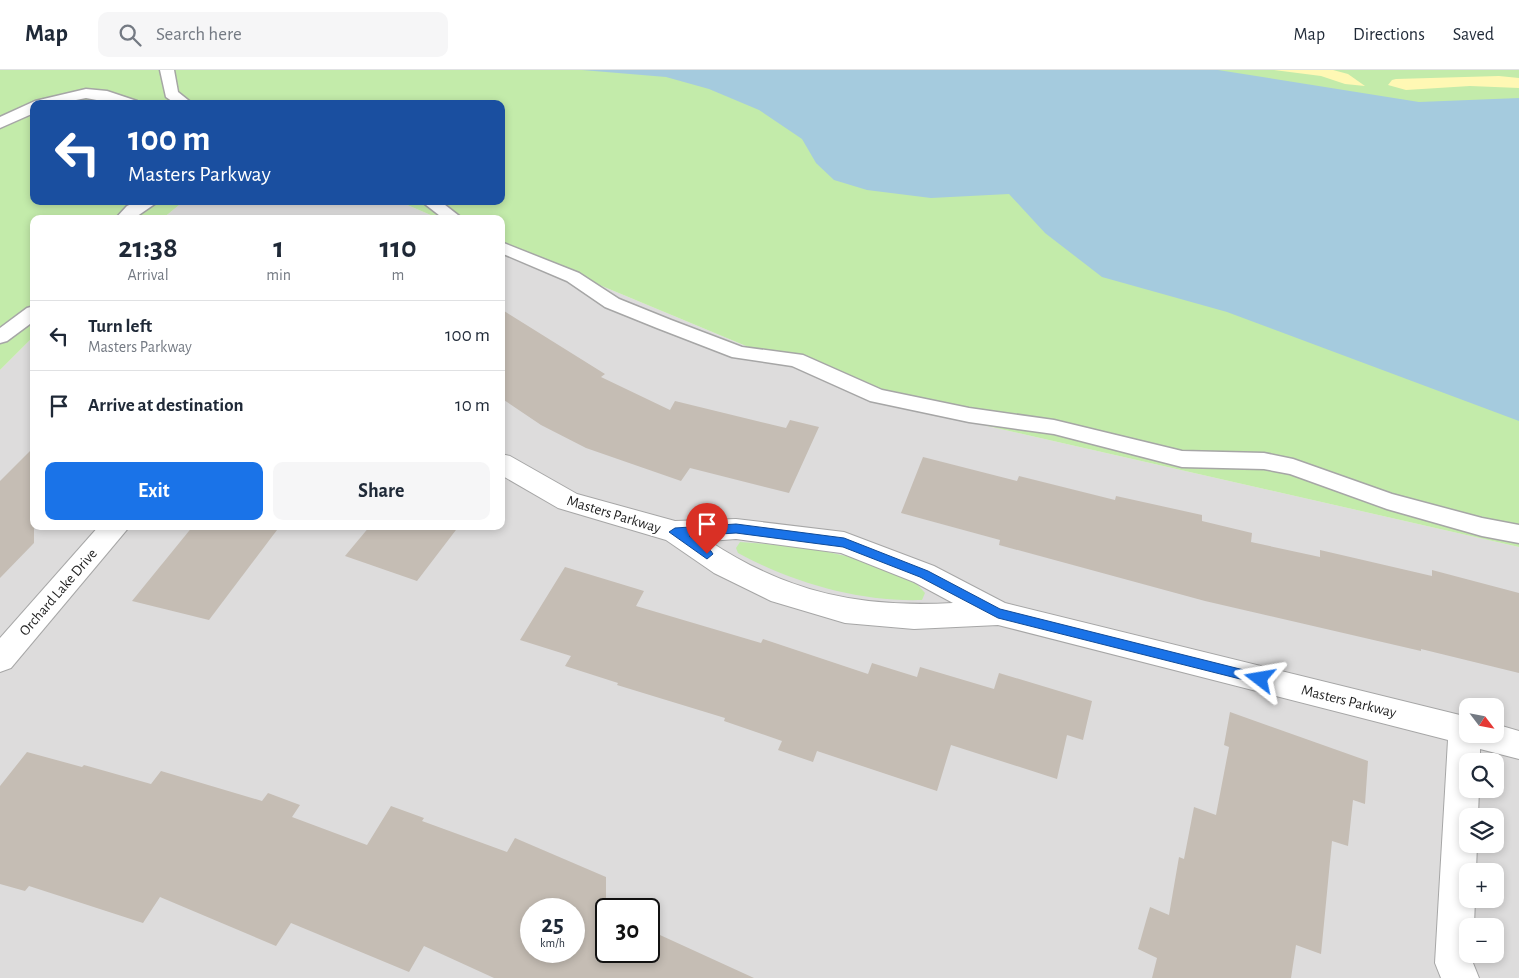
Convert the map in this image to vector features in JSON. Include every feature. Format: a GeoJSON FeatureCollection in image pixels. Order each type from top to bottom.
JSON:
{"type":"FeatureCollection","features":[{"type":"Feature","properties":{"kind":"street","name":"Masters Parkway"},"geometry":{"type":"LineString","coordinates":[[505,466],[568,501],[675,532],[724,565],[781,593],[845,611],[914,618],[998,613]]}},
{"type":"Feature","properties":{"kind":"street","name":"Masters Parkway"},"geometry":{"type":"LineString","coordinates":[[675,532],[736,529],[844,543],[924,574],[998,613],[1459,729]]}},
{"type":"Feature","properties":{"kind":"street","name":"Orchard Lake Drive"},"geometry":{"type":"LineString","coordinates":[[0,659],[113,530]]}},
{"type":"Feature","properties":{"kind":"street","name":"Masters Parkway"},"geometry":{"type":"LineString","coordinates":[[1504,741],[1519,745]]}},
{"type":"Feature","properties":{"kind":"street"},"geometry":{"type":"LineString","coordinates":[[1450,973],[1469,743]]}},
{"type":"Feature","properties":{"kind":"lane"},"geometry":{"type":"LineString","coordinates":[[167,70],[171,94],[180,100]]}},
{"type":"Feature","properties":{"kind":"lane"},"geometry":{"type":"LineString","coordinates":[[53,100],[77,93],[90,92],[111,95],[123,100]]}},
{"type":"Feature","properties":{"kind":"lane"},"geometry":{"type":"LineString","coordinates":[[0,123],[30,109]]}},
{"type":"Feature","properties":{"kind":"lane"},"geometry":{"type":"LineString","coordinates":[[127,215],[144,205]]}},
{"type":"Feature","properties":{"kind":"lane"},"geometry":{"type":"LineString","coordinates":[[435,205],[449,215]]}},
{"type":"Feature","properties":{"kind":"lane"},"geometry":{"type":"LineString","coordinates":[[505,249],[573,277],[612,303],[664,324],[739,353],[796,360],[877,396],[970,415],[1054,428],[1182,459],[1264,461],[1293,467],[1387,501],[1482,527],[1519,534]]}},
{"type":"Feature","properties":{"kind":"lane"},"geometry":{"type":"LineString","coordinates":[[0,337],[30,315]]}},
{"type":"Feature","properties":{"kind":"shaded area"},"geometry":{"type":"Polygon","coordinates":[[[179,205],[407,205],[431,215],[167,215],[179,205]]]}},
{"type":"Feature","properties":{"kind":"shaded area"},"geometry":{"type":"Polygon","coordinates":[[[505,246],[878,401],[1519,547],[1519,978],[0,978],[0,370],[30,340],[30,530],[505,530],[505,246]]]}},
{"type":"Feature","properties":{"kind":"green space"},"geometry":{"type":"Polygon","coordinates":[[[0,70],[1519,70],[1519,547],[878,401],[505,246],[505,215],[431,215],[407,205],[505,205],[505,100],[30,100],[30,205],[179,205],[167,215],[30,215],[30,340],[0,370],[0,70]]]}},
{"type":"Feature","properties":{"kind":"green space"},"geometry":{"type":"Polygon","coordinates":[[[740,542],[805,547],[855,558],[917,584],[925,593],[922,600],[874,598],[804,582],[759,564],[738,553],[736,548],[740,542]]]}},
{"type":"Feature","properties":{"kind":"sand"},"geometry":{"type":"Polygon","coordinates":[[[1274,70],[1333,70],[1348,74],[1365,86],[1345,84],[1321,76],[1274,70]]]}},
{"type":"Feature","properties":{"kind":"sand"},"geometry":{"type":"Polygon","coordinates":[[[1499,76],[1519,78],[1519,88],[1470,86],[1406,90],[1388,85],[1392,80],[1396,79],[1499,76]]]}},
{"type":"Feature","properties":{"kind":"water"},"geometry":{"type":"Polygon","coordinates":[[[582,70],[1218,70],[1419,102],[1519,98],[1519,421],[1227,312],[1102,277],[1045,233],[1009,194],[931,198],[867,190],[834,180],[816,163],[802,139],[759,110],[709,89],[666,77],[582,70]]]}},
{"type":"Feature","properties":{"kind":"building"},"geometry":{"type":"Polygon","coordinates":[[[505,312],[605,374],[601,377],[670,410],[675,401],[786,428],[790,420],[819,427],[789,493],[690,468],[681,481],[586,448],[541,425],[505,401],[505,312]]]}},
{"type":"Feature","properties":{"kind":"building"},"geometry":{"type":"Polygon","coordinates":[[[30,451],[30,530],[34,530],[34,543],[0,578],[0,481],[30,451]]]}},
{"type":"Feature","properties":{"kind":"building"},"geometry":{"type":"Polygon","coordinates":[[[923,457],[1017,481],[1019,476],[1115,500],[1116,496],[1202,515],[1202,521],[1252,533],[1251,542],[1320,557],[1320,550],[1432,576],[1432,570],[1519,593],[1519,673],[1205,601],[999,545],[1000,540],[901,513],[923,457]]]}},
{"type":"Feature","properties":{"kind":"building"},"geometry":{"type":"Polygon","coordinates":[[[190,530],[277,530],[209,620],[132,601],[190,530]]]}},
{"type":"Feature","properties":{"kind":"building"},"geometry":{"type":"Polygon","coordinates":[[[367,530],[456,530],[417,581],[345,556],[367,530]]]}},
{"type":"Feature","properties":{"kind":"building"},"geometry":{"type":"Polygon","coordinates":[[[565,567],[644,591],[636,606],[761,643],[763,639],[868,674],[872,663],[917,677],[920,667],[994,689],[999,673],[1092,701],[1083,740],[1067,735],[1057,779],[951,745],[937,791],[817,751],[813,762],[778,750],[782,741],[724,721],[725,718],[617,685],[618,683],[565,666],[571,656],[520,640],[565,567]]]}},
{"type":"Feature","properties":{"kind":"building"},"geometry":{"type":"Polygon","coordinates":[[[1230,712],[1368,761],[1365,804],[1353,800],[1348,846],[1332,841],[1321,954],[1296,945],[1291,978],[1152,978],[1157,958],[1138,949],[1150,907],[1169,915],[1179,857],[1184,859],[1194,807],[1216,815],[1229,747],[1224,745],[1230,712]]]}},
{"type":"Feature","properties":{"kind":"building"},"geometry":{"type":"Polygon","coordinates":[[[27,752],[82,767],[84,765],[151,784],[161,771],[262,801],[268,793],[300,805],[292,817],[367,845],[391,806],[424,818],[422,821],[507,852],[515,838],[606,877],[606,898],[595,898],[595,963],[660,963],[660,935],[754,978],[494,978],[424,946],[409,972],[291,923],[276,946],[160,897],[143,923],[29,886],[25,891],[0,884],[0,786],[27,752]]]}},
{"type":"Feature","properties":{"kind":"route"},"geometry":{"type":"LineString","coordinates":[[707,554],[675,532],[736,529],[844,543],[924,574],[998,613],[1260,679]]}}]}
